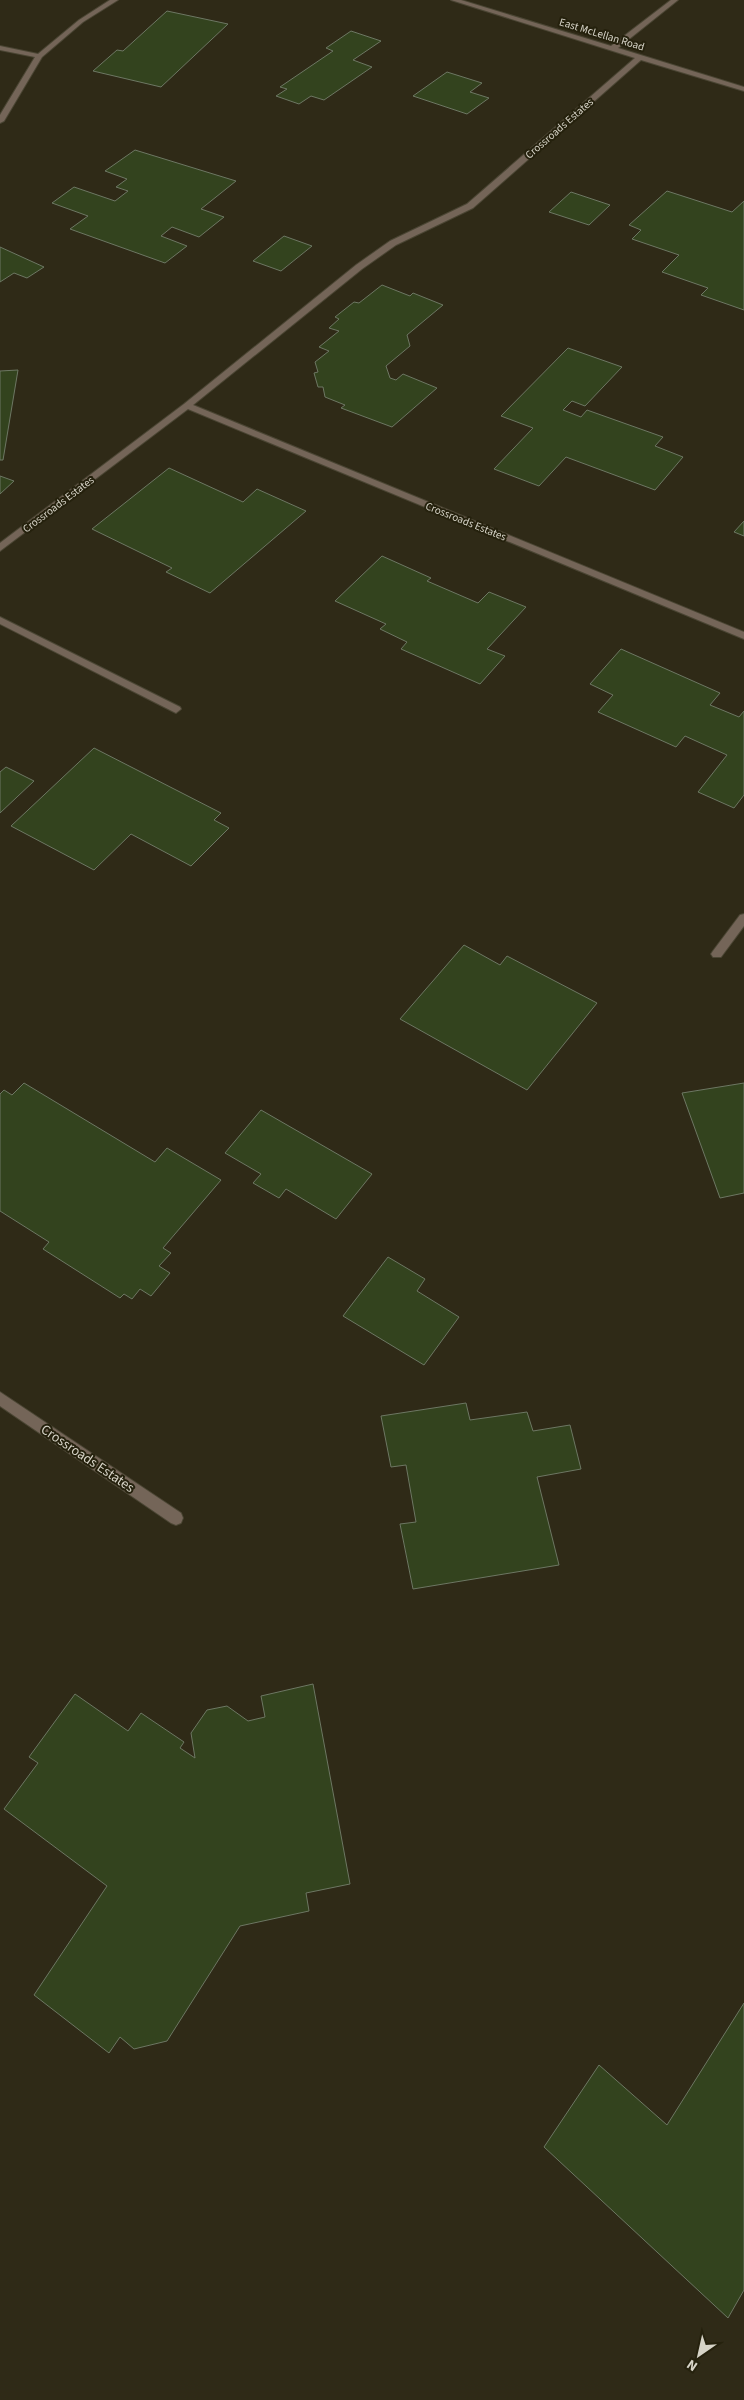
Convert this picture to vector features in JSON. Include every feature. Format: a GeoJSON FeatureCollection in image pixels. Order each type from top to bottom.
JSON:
{"type":"FeatureCollection","features":[{"type":"Feature","properties":{"kind":"street"},"geometry":{"type":"LineString","coordinates":[[0,121],[39,56],[81,21],[115,0]]}},
{"type":"Feature","properties":{"kind":"street","name":"East McLellan Road"},"geometry":{"type":"LineString","coordinates":[[454,0],[744,89]]}},
{"type":"Feature","properties":{"kind":"street"},"geometry":{"type":"LineString","coordinates":[[612,49],[675,0]]}},
{"type":"Feature","properties":{"kind":"street"},"geometry":{"type":"LineString","coordinates":[[0,48],[39,56]]}},
{"type":"Feature","properties":{"kind":"street","name":"Crossroads Estates"},"geometry":{"type":"LineString","coordinates":[[0,548],[187,406],[359,266],[394,243],[470,206],[640,57]]}},
{"type":"Feature","properties":{"kind":"street","name":"Crossroads Estates"},"geometry":{"type":"LineString","coordinates":[[187,406],[744,636]]}},
{"type":"Feature","properties":{"kind":"street"},"geometry":{"type":"LineString","coordinates":[[0,620],[176,709]]}},
{"type":"Feature","properties":{"kind":"street"},"geometry":{"type":"LineString","coordinates":[[717,954],[744,918]]}},
{"type":"Feature","properties":{"kind":"street","name":"Crossroads Estates"},"geometry":{"type":"LineString","coordinates":[[0,1398],[176,1518]]}},
{"type":"Feature","properties":{"kind":"building"},"geometry":{"type":"Polygon","coordinates":[[[167,11],[228,24],[161,87],[93,71],[117,50],[123,51],[167,11]]]}},
{"type":"Feature","properties":{"kind":"building"},"geometry":{"type":"Polygon","coordinates":[[[351,31],[381,41],[353,60],[372,67],[324,100],[311,96],[299,104],[276,96],[287,89],[280,87],[333,51],[326,48],[351,31]]]}},
{"type":"Feature","properties":{"kind":"building"},"geometry":{"type":"Polygon","coordinates":[[[447,72],[482,83],[470,92],[489,98],[467,114],[413,96],[447,72]]]}},
{"type":"Feature","properties":{"kind":"building"},"geometry":{"type":"Polygon","coordinates":[[[135,150],[236,181],[201,209],[224,217],[199,237],[172,227],[161,236],[187,246],[165,263],[70,229],[88,216],[52,203],[74,187],[115,201],[128,191],[116,187],[127,179],[105,171],[135,150]]]}},
{"type":"Feature","properties":{"kind":"building"},"geometry":{"type":"Polygon","coordinates":[[[667,191],[732,212],[744,201],[744,310],[701,295],[708,288],[662,272],[679,255],[632,239],[641,230],[629,225],[667,191]]]}},
{"type":"Feature","properties":{"kind":"building"},"geometry":{"type":"Polygon","coordinates":[[[571,192],[610,205],[589,225],[549,212],[571,192]]]}},
{"type":"Feature","properties":{"kind":"building"},"geometry":{"type":"Polygon","coordinates":[[[284,236],[312,246],[281,271],[253,261],[284,236]]]}},
{"type":"Feature","properties":{"kind":"building"},"geometry":{"type":"Polygon","coordinates":[[[0,247],[44,267],[27,278],[14,273],[0,282],[0,247]]]}},
{"type":"Feature","properties":{"kind":"building"},"geometry":{"type":"Polygon","coordinates":[[[382,285],[410,296],[413,293],[443,305],[407,335],[410,346],[386,366],[390,378],[396,380],[403,374],[437,388],[392,427],[341,408],[345,405],[325,397],[323,387],[318,387],[314,373],[318,372],[315,362],[329,351],[319,347],[339,331],[329,328],[339,319],[335,317],[354,302],[359,303],[382,285]]]}},
{"type":"Feature","properties":{"kind":"building"},"geometry":{"type":"Polygon","coordinates":[[[568,348],[622,367],[585,406],[572,401],[563,410],[581,417],[587,410],[663,437],[655,446],[683,457],[655,490],[566,457],[539,486],[494,469],[533,428],[501,416],[568,348]]]}},
{"type":"Feature","properties":{"kind":"building"},"geometry":{"type":"Polygon","coordinates":[[[18,370],[3,460],[0,460],[0,371],[18,370]]]}},
{"type":"Feature","properties":{"kind":"building"},"geometry":{"type":"Polygon","coordinates":[[[169,468],[243,502],[257,489],[306,511],[210,593],[166,572],[172,568],[92,529],[169,468]]]}},
{"type":"Feature","properties":{"kind":"building"},"geometry":{"type":"Polygon","coordinates":[[[0,476],[14,481],[0,494],[0,476]]]}},
{"type":"Feature","properties":{"kind":"building"},"geometry":{"type":"Polygon","coordinates":[[[744,521],[744,536],[734,532],[744,521]]]}},
{"type":"Feature","properties":{"kind":"building"},"geometry":{"type":"Polygon","coordinates":[[[382,556],[431,578],[427,581],[478,603],[489,592],[526,607],[487,649],[505,656],[480,684],[401,649],[407,642],[380,629],[386,624],[335,601],[382,556]]]}},
{"type":"Feature","properties":{"kind":"building"},"geometry":{"type":"Polygon","coordinates":[[[621,649],[720,693],[710,705],[739,717],[744,711],[744,795],[734,808],[698,792],[727,755],[685,736],[676,747],[598,712],[613,695],[590,684],[621,649]]]}},
{"type":"Feature","properties":{"kind":"building"},"geometry":{"type":"Polygon","coordinates":[[[94,748],[221,813],[214,820],[229,828],[191,866],[131,834],[94,870],[11,826],[94,748]]]}},
{"type":"Feature","properties":{"kind":"building"},"geometry":{"type":"Polygon","coordinates":[[[6,767],[34,781],[0,813],[0,772],[6,767]]]}},
{"type":"Feature","properties":{"kind":"building"},"geometry":{"type":"Polygon","coordinates":[[[464,945],[500,965],[507,956],[597,1003],[527,1090],[400,1019],[464,945]]]}},
{"type":"Feature","properties":{"kind":"building"},"geometry":{"type":"Polygon","coordinates":[[[24,1083],[155,1162],[167,1148],[221,1180],[163,1248],[171,1253],[159,1266],[170,1273],[151,1296],[140,1289],[132,1299],[124,1294],[120,1298],[43,1249],[49,1242],[0,1211],[0,1094],[4,1090],[12,1095],[24,1083]]]}},
{"type":"Feature","properties":{"kind":"building"},"geometry":{"type":"Polygon","coordinates":[[[744,1083],[744,1193],[720,1198],[682,1093],[744,1083]]]}},
{"type":"Feature","properties":{"kind":"building"},"geometry":{"type":"Polygon","coordinates":[[[261,1110],[372,1174],[336,1219],[286,1189],[279,1198],[253,1183],[261,1174],[225,1153],[261,1110]]]}},
{"type":"Feature","properties":{"kind":"building"},"geometry":{"type":"Polygon","coordinates":[[[388,1257],[425,1279],[417,1291],[459,1317],[424,1365],[343,1316],[388,1257]]]}},
{"type":"Feature","properties":{"kind":"building"},"geometry":{"type":"Polygon","coordinates":[[[466,1403],[470,1420],[527,1412],[533,1431],[570,1425],[581,1469],[537,1477],[559,1565],[413,1589],[400,1524],[416,1522],[406,1465],[391,1467],[381,1416],[466,1403]]]}},
{"type":"Feature","properties":{"kind":"building"},"geometry":{"type":"Polygon","coordinates":[[[313,1684],[350,1884],[306,1893],[309,1911],[240,1926],[167,2041],[134,2049],[120,2037],[109,2053],[34,1995],[107,1886],[4,1809],[38,1763],[29,1757],[75,1694],[128,1731],[141,1713],[184,1742],[180,1748],[195,1758],[191,1733],[207,1710],[227,1706],[248,1721],[265,1717],[261,1696],[313,1684]]]}},
{"type":"Feature","properties":{"kind":"building"},"geometry":{"type":"Polygon","coordinates":[[[744,2003],[744,2290],[728,2318],[544,2147],[599,2065],[667,2125],[744,2003]]]}}]}
